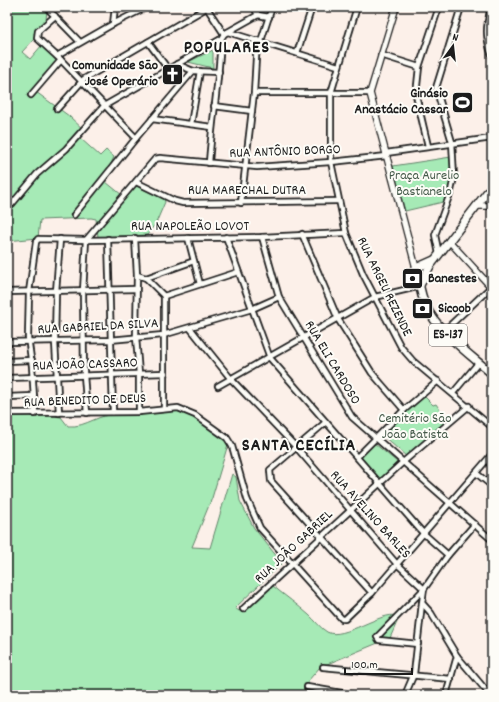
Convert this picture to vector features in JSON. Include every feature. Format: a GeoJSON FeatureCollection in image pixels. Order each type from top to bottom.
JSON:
{"type":"FeatureCollection","features":[{"type":"Feature","properties":{"kind":"main road"},"geometry":{"type":"LineString","coordinates":[[421,286],[436,257],[450,242],[492,186]]}},
{"type":"Feature","properties":{"kind":"main road"},"geometry":{"type":"LineString","coordinates":[[416,268],[436,257]]}},
{"type":"Feature","properties":{"kind":"main road","name":"ES-137"},"geometry":{"type":"LineString","coordinates":[[416,268],[427,309],[444,331],[492,374]]}},
{"type":"Feature","properties":{"kind":"street"},"geometry":{"type":"LineString","coordinates":[[46,7],[80,42]]}},
{"type":"Feature","properties":{"kind":"street"},"geometry":{"type":"LineString","coordinates":[[113,24],[116,7]]}},
{"type":"Feature","properties":{"kind":"street"},"geometry":{"type":"LineString","coordinates":[[31,95],[59,58],[80,42],[147,7]]}},
{"type":"Feature","properties":{"kind":"street"},"geometry":{"type":"LineString","coordinates":[[57,109],[81,81],[208,7],[226,33],[259,41],[338,66]]}},
{"type":"Feature","properties":{"kind":"street"},"geometry":{"type":"LineString","coordinates":[[254,7],[258,15]]}},
{"type":"Feature","properties":{"kind":"street"},"geometry":{"type":"LineString","coordinates":[[240,203],[252,111],[259,41],[272,7]]}},
{"type":"Feature","properties":{"kind":"street"},"geometry":{"type":"LineString","coordinates":[[297,53],[312,7]]}},
{"type":"Feature","properties":{"kind":"street","name":"RUA ARGEU REZENDE"},"geometry":{"type":"LineString","coordinates":[[357,7],[331,93],[331,162],[338,201],[346,232],[356,260],[401,347],[413,361],[492,427]]}},
{"type":"Feature","properties":{"kind":"street"},"geometry":{"type":"LineString","coordinates":[[396,7],[370,93],[416,268]]}},
{"type":"Feature","properties":{"kind":"street"},"geometry":{"type":"LineString","coordinates":[[428,146],[416,95],[419,67],[439,7]]}},
{"type":"Feature","properties":{"kind":"street"},"geometry":{"type":"LineString","coordinates":[[436,257],[435,235],[453,184],[452,142],[436,88],[461,7]]}},
{"type":"Feature","properties":{"kind":"street"},"geometry":{"type":"LineString","coordinates":[[491,7],[487,23],[486,39],[492,56]]}},
{"type":"Feature","properties":{"kind":"street"},"geometry":{"type":"LineString","coordinates":[[7,206],[12,204],[37,174],[66,149],[104,106],[220,39],[226,33],[258,15],[269,17]]}},
{"type":"Feature","properties":{"kind":"street"},"geometry":{"type":"LineString","coordinates":[[55,16],[38,31],[37,36],[136,138]]}},
{"type":"Feature","properties":{"kind":"street"},"geometry":{"type":"LineString","coordinates":[[209,163],[214,106],[220,72],[220,39]]}},
{"type":"Feature","properties":{"kind":"street"},"geometry":{"type":"LineString","coordinates":[[148,42],[168,69]]}},
{"type":"Feature","properties":{"kind":"street"},"geometry":{"type":"LineString","coordinates":[[381,55],[419,67]]}},
{"type":"Feature","properties":{"kind":"street"},"geometry":{"type":"LineString","coordinates":[[177,64],[193,71],[220,72]]}},
{"type":"Feature","properties":{"kind":"street"},"geometry":{"type":"LineString","coordinates":[[74,215],[136,138],[193,71]]}},
{"type":"Feature","properties":{"kind":"street"},"geometry":{"type":"LineString","coordinates":[[191,124],[200,71]]}},
{"type":"Feature","properties":{"kind":"street"},"geometry":{"type":"LineString","coordinates":[[254,93],[370,93]]}},
{"type":"Feature","properties":{"kind":"street"},"geometry":{"type":"LineString","coordinates":[[214,106],[252,111]]}},
{"type":"Feature","properties":{"kind":"street"},"geometry":{"type":"LineString","coordinates":[[152,119],[212,127]]}},
{"type":"Feature","properties":{"kind":"street","name":"RUA ANTÔNIO BORGO"},"geometry":{"type":"LineString","coordinates":[[136,182],[155,159],[160,158],[245,166],[331,162],[387,154],[452,142],[492,138]]}},
{"type":"Feature","properties":{"kind":"street"},"geometry":{"type":"LineString","coordinates":[[87,412],[84,375],[83,291],[86,240],[136,182]]}},
{"type":"Feature","properties":{"kind":"street","name":"RUA MARECHAL DUTRA"},"geometry":{"type":"LineString","coordinates":[[136,182],[175,201],[183,203],[338,201]]}},
{"type":"Feature","properties":{"kind":"street"},"geometry":{"type":"LineString","coordinates":[[478,206],[492,206]]}},
{"type":"Feature","properties":{"kind":"street","name":"RUA NAPOLEÃO LOVOT"},"geometry":{"type":"LineString","coordinates":[[29,292],[36,242],[40,239],[86,240],[135,238],[262,238],[346,232]]}},
{"type":"Feature","properties":{"kind":"street"},"geometry":{"type":"LineString","coordinates":[[302,234],[338,319],[372,374],[404,410]]}},
{"type":"Feature","properties":{"kind":"street"},"geometry":{"type":"LineString","coordinates":[[226,237],[270,358],[423,533],[448,555]]}},
{"type":"Feature","properties":{"kind":"street"},"geometry":{"type":"LineString","coordinates":[[135,238],[137,275],[136,337],[139,374],[139,412]]}},
{"type":"Feature","properties":{"kind":"street"},"geometry":{"type":"LineString","coordinates":[[188,238],[200,284]]}},
{"type":"Feature","properties":{"kind":"street","name":"RUA ELI CARDOSO"},"geometry":{"type":"LineString","coordinates":[[262,238],[280,297],[352,417],[402,463],[450,502],[492,540]]}},
{"type":"Feature","properties":{"kind":"street"},"geometry":{"type":"LineString","coordinates":[[59,413],[55,342],[56,292],[60,239]]}},
{"type":"Feature","properties":{"kind":"street"},"geometry":{"type":"LineString","coordinates":[[108,239],[108,290],[113,412]]}},
{"type":"Feature","properties":{"kind":"street"},"geometry":{"type":"LineString","coordinates":[[444,331],[491,287],[450,242]]}},
{"type":"Feature","properties":{"kind":"street"},"geometry":{"type":"LineString","coordinates":[[146,278],[194,261]]}},
{"type":"Feature","properties":{"kind":"street"},"geometry":{"type":"LineString","coordinates":[[164,296],[238,272]]}},
{"type":"Feature","properties":{"kind":"street"},"geometry":{"type":"LineString","coordinates":[[137,275],[146,278],[164,296],[164,409]]}},
{"type":"Feature","properties":{"kind":"street"},"geometry":{"type":"LineString","coordinates":[[218,386],[376,297],[421,286]]}},
{"type":"Feature","properties":{"kind":"street"},"geometry":{"type":"LineString","coordinates":[[7,292],[136,289]]}},
{"type":"Feature","properties":{"kind":"street"},"geometry":{"type":"LineString","coordinates":[[29,292],[28,341],[32,360],[35,414]]}},
{"type":"Feature","properties":{"kind":"street","name":"RUA GABRIEL DA SILVA"},"geometry":{"type":"LineString","coordinates":[[7,342],[110,340],[163,335],[252,309],[280,297]]}},
{"type":"Feature","properties":{"kind":"street","name":"RUA AVELINO BARLES"},"geometry":{"type":"LineString","coordinates":[[190,328],[231,379],[296,447],[396,563],[424,588]]}},
{"type":"Feature","properties":{"kind":"street"},"geometry":{"type":"LineString","coordinates":[[7,361],[32,360]]}},
{"type":"Feature","properties":{"kind":"street"},"geometry":{"type":"LineString","coordinates":[[452,393],[479,362]]}},
{"type":"Feature","properties":{"kind":"street","name":"RUA JOÃO CASSARO"},"geometry":{"type":"LineString","coordinates":[[7,378],[58,378],[84,375],[164,373]]}},
{"type":"Feature","properties":{"kind":"street"},"geometry":{"type":"LineString","coordinates":[[357,457],[404,410],[438,382]]}},
{"type":"Feature","properties":{"kind":"street"},"geometry":{"type":"LineString","coordinates":[[7,397],[34,396]]}},
{"type":"Feature","properties":{"kind":"street","name":"RUA JOÃO GABRIEL"},"geometry":{"type":"LineString","coordinates":[[244,609],[402,463],[468,406]]}},
{"type":"Feature","properties":{"kind":"street","name":"RUA BENEDITO DE DEUS"},"geometry":{"type":"LineString","coordinates":[[7,414],[139,412],[178,408],[195,415],[227,438],[232,446],[254,517],[260,528],[291,565],[340,618],[345,619],[372,593]]}},
{"type":"Feature","properties":{"kind":"street"},"geometry":{"type":"LineString","coordinates":[[326,422],[270,470],[270,481],[372,593],[396,563],[492,454]]}},
{"type":"Feature","properties":{"kind":"street"},"geometry":{"type":"LineString","coordinates":[[476,473],[492,486]]}},
{"type":"Feature","properties":{"kind":"street"},"geometry":{"type":"LineString","coordinates":[[418,644],[379,640],[377,638],[378,635],[424,588],[448,555],[475,524]]}},
{"type":"Feature","properties":{"kind":"street"},"geometry":{"type":"LineString","coordinates":[[405,695],[414,674],[424,588]]}},
{"type":"Feature","properties":{"kind":"street"},"geometry":{"type":"LineString","coordinates":[[422,603],[431,613],[457,656],[490,695]]}},
{"type":"Feature","properties":{"kind":"street"},"geometry":{"type":"LineString","coordinates":[[446,695],[457,656]]}},
{"type":"Feature","properties":{"kind":"street"},"geometry":{"type":"LineString","coordinates":[[323,667],[414,674],[451,679]]}},
{"type":"Feature","properties":{"kind":"street"},"geometry":{"type":"LineString","coordinates":[[307,687],[353,695]]}},
{"type":"Feature","properties":{"kind":"green space"},"geometry":{"type":"Polygon","coordinates":[[[7,7],[44,7],[47,10],[46,20],[34,33],[35,38],[22,52],[30,59],[42,45],[61,61],[36,92],[69,116],[85,131],[80,138],[100,156],[106,150],[114,157],[105,177],[106,182],[122,195],[134,185],[164,199],[165,202],[156,223],[147,235],[98,237],[96,219],[91,218],[40,220],[38,238],[7,241],[7,7]]]}},
{"type":"Feature","properties":{"kind":"green space"},"geometry":{"type":"Polygon","coordinates":[[[213,50],[213,68],[188,62],[213,50]]]}},
{"type":"Feature","properties":{"kind":"green space","name":"Praça Aurelio Bastianelo"},"geometry":{"type":"Polygon","coordinates":[[[451,157],[452,175],[449,191],[443,202],[405,211],[393,166],[451,157]]]}},
{"type":"Feature","properties":{"kind":"green space","name":"Cemitério São João Batista"},"geometry":{"type":"Polygon","coordinates":[[[424,396],[433,405],[436,404],[447,420],[407,457],[382,435],[424,396]]]}},
{"type":"Feature","properties":{"kind":"green space"},"geometry":{"type":"Polygon","coordinates":[[[174,407],[188,408],[229,441],[212,498],[192,547],[210,548],[232,474],[236,477],[240,501],[254,528],[282,563],[235,608],[239,611],[273,586],[305,611],[327,632],[334,634],[352,629],[382,617],[391,615],[397,616],[397,622],[390,638],[320,667],[308,681],[309,687],[339,695],[7,695],[7,416],[61,417],[68,426],[75,426],[105,416],[119,415],[124,411],[174,407]]]}},
{"type":"Feature","properties":{"kind":"green space"},"geometry":{"type":"Polygon","coordinates":[[[374,443],[397,462],[380,480],[361,457],[374,443]]]}},
{"type":"Feature","properties":{"kind":"place","name":"Comunidade São José Operário"},"geometry":{"type":"Point","coordinates":[173,74]}},
{"type":"Feature","properties":{"kind":"place","name":"Ginásio Anastácio Cassar"},"geometry":{"type":"Point","coordinates":[463,102]}},
{"type":"Feature","properties":{"kind":"place","name":"Banestes"},"geometry":{"type":"Point","coordinates":[412,279]}},
{"type":"Feature","properties":{"kind":"place","name":"Sicoob"},"geometry":{"type":"Point","coordinates":[422,309]}},
{"type":"Feature","properties":{"kind":"district","name":"POPULARES"},"geometry":{"type":"Point","coordinates":[227,48]}},
{"type":"Feature","properties":{"kind":"district","name":"SANTA CECÍLIA"},"geometry":{"type":"Point","coordinates":[299,446]}}]}
